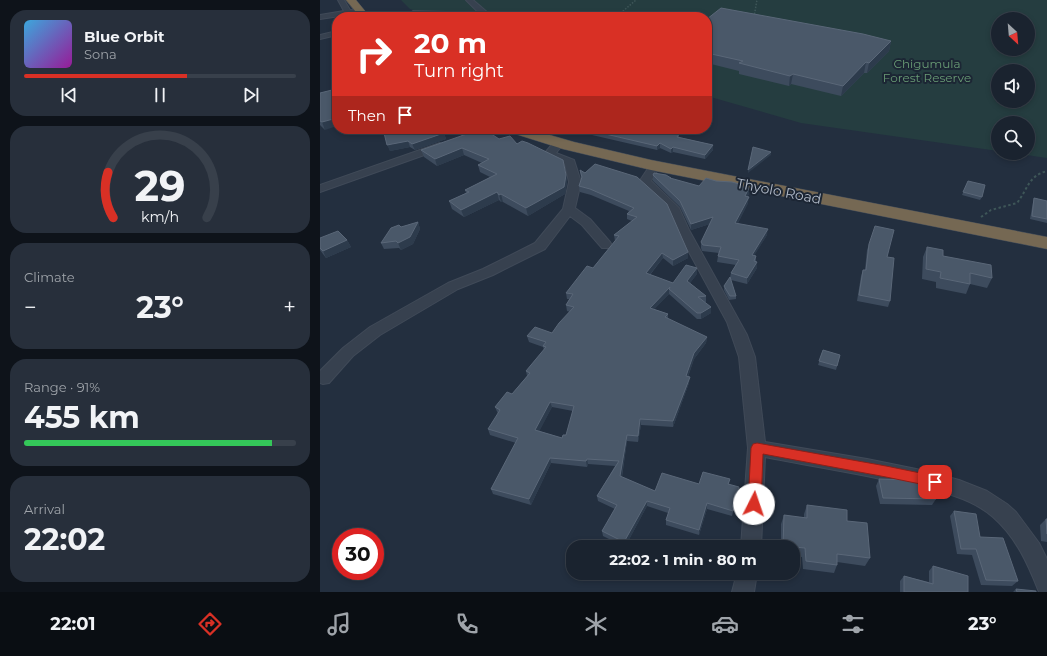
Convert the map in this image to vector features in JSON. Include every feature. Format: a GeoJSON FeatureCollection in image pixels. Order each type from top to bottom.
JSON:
{"type":"FeatureCollection","features":[{"type":"Feature","properties":{"kind":"highway"},"geometry":{"type":"LineString","coordinates":[[351,0],[360,12]]}},
{"type":"Feature","properties":{"kind":"highway","name":"Thyolo Road"},"geometry":{"type":"LineString","coordinates":[[533,134],[585,151],[655,166],[1047,244]]}},
{"type":"Feature","properties":{"kind":"street"},"geometry":{"type":"LineString","coordinates":[[341,0],[347,12]]}},
{"type":"Feature","properties":{"kind":"street"},"geometry":{"type":"LineString","coordinates":[[469,0],[483,12]]}},
{"type":"Feature","properties":{"kind":"street"},"geometry":{"type":"LineString","coordinates":[[320,17],[332,15]]}},
{"type":"Feature","properties":{"kind":"street"},"geometry":{"type":"LineString","coordinates":[[320,37],[332,34]]}},
{"type":"Feature","properties":{"kind":"street"},"geometry":{"type":"LineString","coordinates":[[320,189],[474,134]]}},
{"type":"Feature","properties":{"kind":"street"},"geometry":{"type":"LineString","coordinates":[[323,378],[348,352],[375,331],[453,286],[488,272],[540,246],[569,209],[575,182],[570,162],[549,154],[559,143]]}},
{"type":"Feature","properties":{"kind":"street"},"geometry":{"type":"LineString","coordinates":[[655,166],[644,182],[673,208],[683,230],[740,335],[747,357],[757,448],[751,540]]}},
{"type":"Feature","properties":{"kind":"street"},"geometry":{"type":"LineString","coordinates":[[569,209],[586,222],[606,245]]}},
{"type":"Feature","properties":{"kind":"street"},"geometry":{"type":"LineString","coordinates":[[757,448],[935,482],[976,496],[1000,511],[1020,533],[1036,556],[1047,584]]}},
{"type":"Feature","properties":{"kind":"street"},"geometry":{"type":"LineString","coordinates":[[743,592],[745,580]]}},
{"type":"Feature","properties":{"kind":"path"},"geometry":{"type":"LineString","coordinates":[[622,12],[636,0]]}},
{"type":"Feature","properties":{"kind":"path"},"geometry":{"type":"LineString","coordinates":[[754,19],[757,0]]}},
{"type":"Feature","properties":{"kind":"path"},"geometry":{"type":"LineString","coordinates":[[974,229],[982,216],[986,213],[998,207],[1017,203],[1034,176],[1041,172],[1047,172]]}},
{"type":"Feature","properties":{"kind":"green space","name":"Chigumula Forest Reserve"},"geometry":{"type":"Polygon","coordinates":[[[401,0],[1047,0],[1047,158],[1035,156],[1035,116],[991,116],[991,150],[801,123],[712,97],[712,12],[420,12],[410,9],[401,0]]]}},
{"type":"Feature","properties":{"kind":"building"},"geometry":{"type":"Polygon","coordinates":[[[721,8],[863,34],[891,41],[869,63],[866,62],[843,86],[793,74],[790,76],[739,63],[743,61],[712,54],[712,15],[721,8]]]}},
{"type":"Feature","properties":{"kind":"building"},"geometry":{"type":"Polygon","coordinates":[[[332,90],[332,119],[322,122],[320,121],[320,93],[332,90]]]}},
{"type":"Feature","properties":{"kind":"building"},"geometry":{"type":"Polygon","coordinates":[[[384,134],[441,134],[412,144],[408,141],[387,145],[384,134]]]}},
{"type":"Feature","properties":{"kind":"building"},"geometry":{"type":"Polygon","coordinates":[[[467,134],[492,134],[499,139],[510,136],[517,144],[522,141],[528,143],[563,160],[566,175],[564,187],[526,208],[501,194],[499,195],[497,192],[461,210],[449,201],[469,192],[465,190],[497,174],[478,165],[489,159],[462,148],[435,159],[421,150],[467,134]]]}},
{"type":"Feature","properties":{"kind":"building"},"geometry":{"type":"Polygon","coordinates":[[[605,134],[679,134],[677,137],[713,145],[705,155],[673,147],[671,149],[660,143],[657,146],[605,134]]]}},
{"type":"Feature","properties":{"kind":"building"},"geometry":{"type":"Polygon","coordinates":[[[753,147],[771,152],[748,170],[753,147]]]}},
{"type":"Feature","properties":{"kind":"building"},"geometry":{"type":"Polygon","coordinates":[[[595,164],[637,177],[667,204],[688,252],[673,260],[662,253],[646,273],[673,283],[686,265],[697,268],[687,281],[706,296],[698,297],[711,307],[701,313],[697,313],[669,289],[670,287],[650,308],[668,314],[665,317],[707,337],[694,353],[686,376],[690,377],[673,421],[640,419],[638,436],[627,435],[620,476],[655,491],[662,473],[699,484],[703,472],[730,479],[728,484],[739,487],[733,511],[707,503],[699,530],[666,520],[670,508],[647,501],[625,540],[620,540],[602,531],[617,505],[597,496],[619,461],[587,459],[586,461],[550,458],[529,499],[491,489],[518,438],[488,429],[500,410],[495,407],[507,392],[512,394],[530,373],[526,371],[546,347],[543,346],[546,342],[527,336],[535,327],[552,333],[574,307],[566,305],[573,294],[566,293],[587,266],[593,268],[619,236],[614,235],[637,217],[627,214],[634,208],[590,189],[579,186],[582,177],[580,170],[585,173],[595,164]],[[550,402],[535,430],[562,438],[563,435],[566,435],[574,406],[550,402]]]}},
{"type":"Feature","properties":{"kind":"building"},"geometry":{"type":"Polygon","coordinates":[[[654,173],[666,175],[670,178],[699,186],[706,178],[716,181],[732,182],[743,185],[742,187],[749,188],[745,196],[749,197],[735,223],[768,229],[752,255],[756,256],[754,261],[757,262],[747,278],[731,273],[739,260],[718,256],[721,247],[703,245],[701,242],[713,217],[691,224],[680,201],[653,175],[654,173]]]}},
{"type":"Feature","properties":{"kind":"building"},"geometry":{"type":"Polygon","coordinates":[[[968,181],[985,185],[982,197],[963,192],[968,181]]]}},
{"type":"Feature","properties":{"kind":"building"},"geometry":{"type":"Polygon","coordinates":[[[1034,198],[1047,201],[1047,219],[1032,216],[1034,198]]]}},
{"type":"Feature","properties":{"kind":"building"},"geometry":{"type":"Polygon","coordinates":[[[418,222],[410,237],[398,243],[396,241],[381,243],[391,228],[418,222]]]}},
{"type":"Feature","properties":{"kind":"building"},"geometry":{"type":"Polygon","coordinates":[[[875,226],[894,230],[887,257],[894,258],[890,301],[859,295],[863,270],[866,270],[869,244],[875,226]]]}},
{"type":"Feature","properties":{"kind":"building"},"geometry":{"type":"Polygon","coordinates":[[[338,231],[347,240],[323,251],[320,248],[320,238],[338,231]]]}},
{"type":"Feature","properties":{"kind":"building"},"geometry":{"type":"Polygon","coordinates":[[[927,247],[943,250],[943,256],[991,265],[992,278],[970,273],[970,284],[940,278],[941,272],[926,269],[927,247]]]}},
{"type":"Feature","properties":{"kind":"building"},"geometry":{"type":"Polygon","coordinates":[[[730,277],[736,296],[730,296],[724,286],[730,277]]]}},
{"type":"Feature","properties":{"kind":"building"},"geometry":{"type":"Polygon","coordinates":[[[823,350],[840,355],[837,366],[819,361],[823,350]]]}},
{"type":"Feature","properties":{"kind":"building"},"geometry":{"type":"Polygon","coordinates":[[[879,479],[913,480],[932,484],[936,499],[883,498],[879,479]]]}},
{"type":"Feature","properties":{"kind":"building"},"geometry":{"type":"Polygon","coordinates":[[[807,505],[847,510],[847,521],[867,523],[870,558],[837,554],[837,565],[806,561],[805,548],[800,548],[800,540],[783,540],[784,515],[807,518],[807,505]]]}},
{"type":"Feature","properties":{"kind":"building"},"geometry":{"type":"Polygon","coordinates":[[[954,511],[976,514],[980,537],[1003,538],[1018,581],[986,580],[976,549],[961,549],[954,511]]]}},
{"type":"Feature","properties":{"kind":"building"},"geometry":{"type":"Polygon","coordinates":[[[933,566],[968,576],[968,592],[904,592],[904,576],[933,584],[933,566]]]}},
{"type":"Feature","properties":{"kind":"building"},"geometry":{"type":"Polygon","coordinates":[[[1016,589],[1036,591],[1036,592],[1017,592],[1016,589]]]}},
{"type":"Feature","properties":{"kind":"route"},"geometry":{"type":"LineString","coordinates":[[754,504],[757,448],[886,471],[935,482]]}}]}
